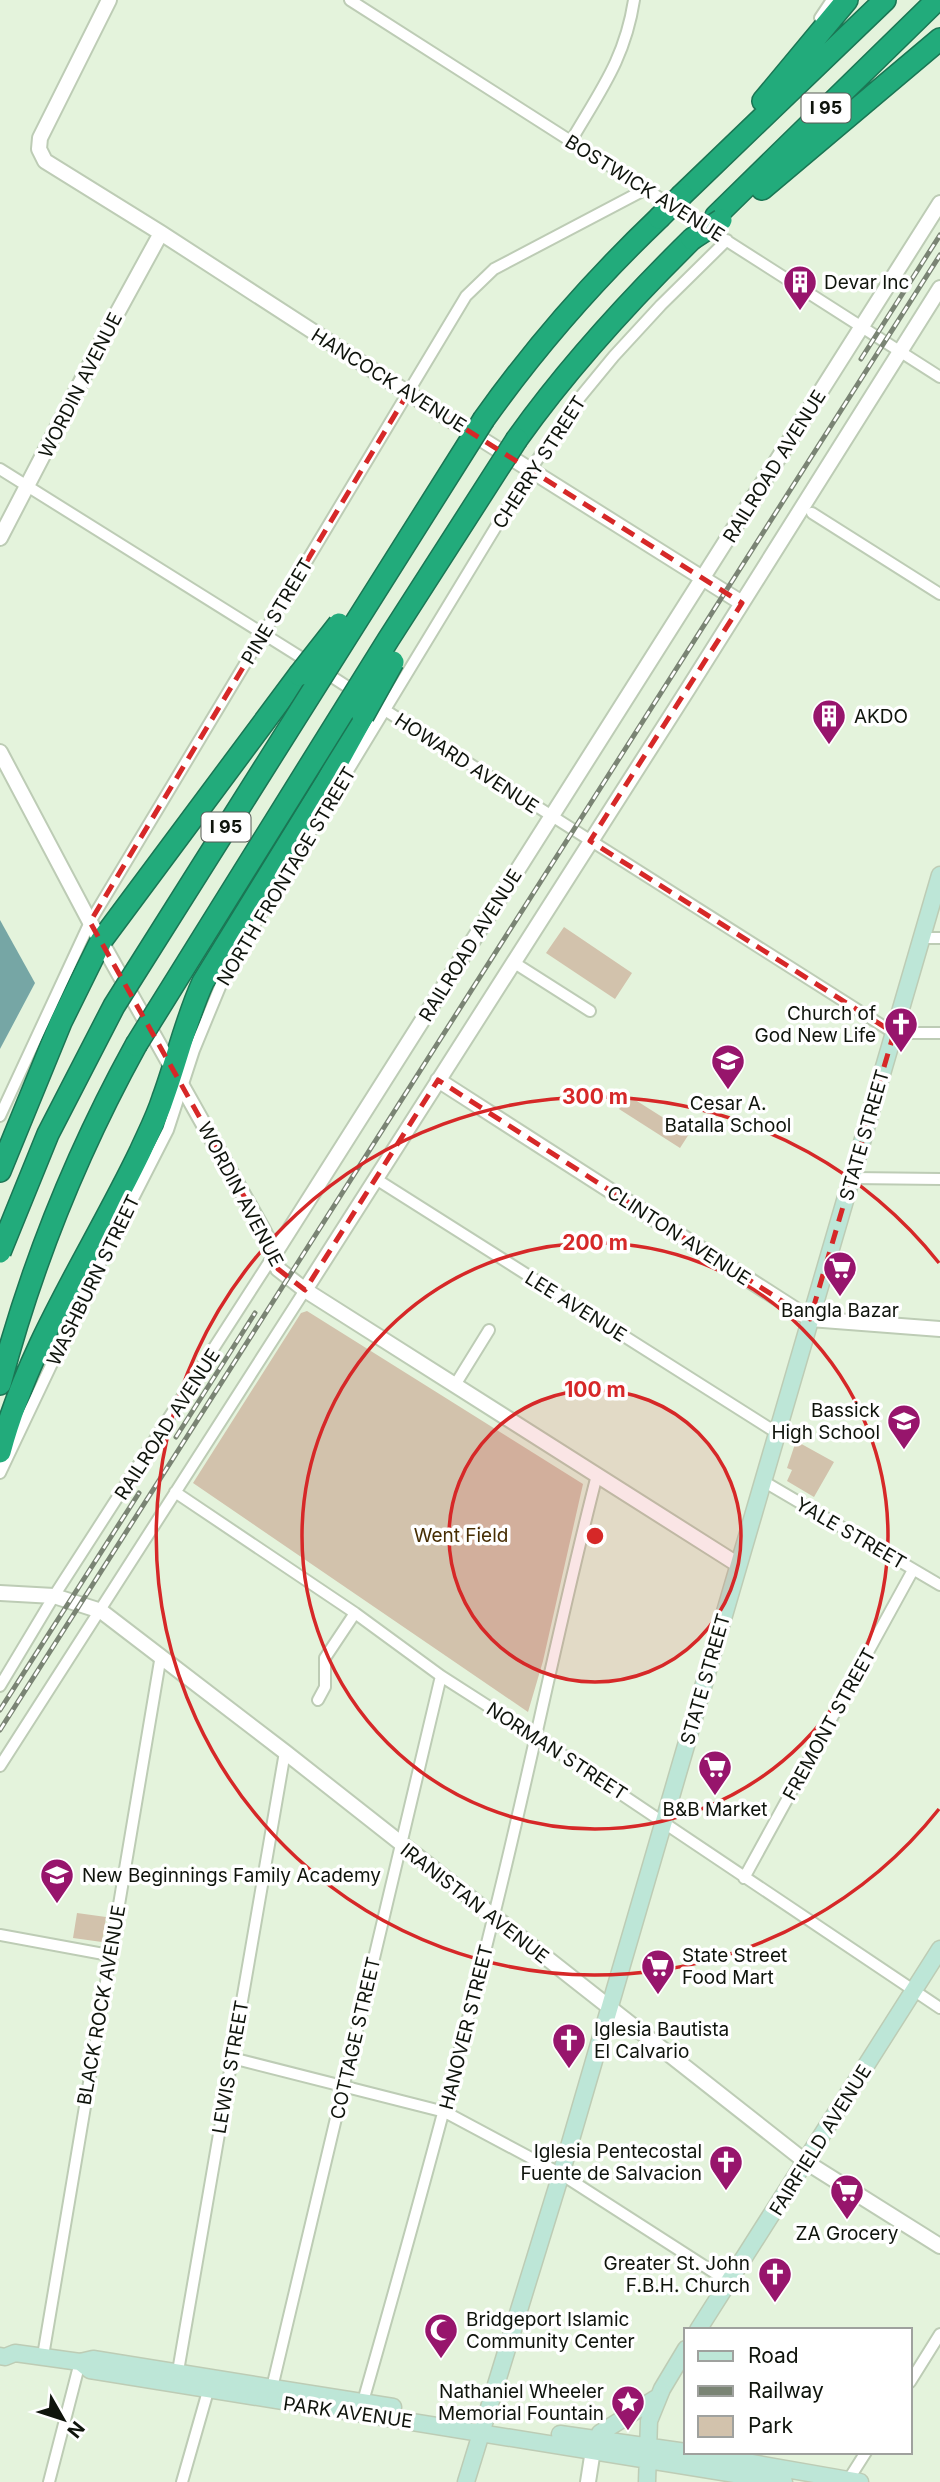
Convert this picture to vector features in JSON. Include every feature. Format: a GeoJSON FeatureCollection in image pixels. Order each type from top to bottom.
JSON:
{"type":"FeatureCollection","features":[{"type":"Feature","properties":{"kind":"highway"},"geometry":{"type":"LineString","coordinates":[[682,195],[794,66],[847,0]]}},
{"type":"Feature","properties":{"kind":"highway","name":"I 95"},"geometry":{"type":"LineString","coordinates":[[0,1252],[48,1134],[114,1006],[484,419],[565,314],[682,195],[885,0]]}},
{"type":"Feature","properties":{"kind":"highway","name":"I 95"},"geometry":{"type":"LineString","coordinates":[[0,1384],[24,1302],[56,1214],[114,1087],[159,1006],[517,439],[551,392],[596,338],[692,239],[721,225],[937,0]]}},
{"type":"Feature","properties":{"kind":"highway"},"geometry":{"type":"LineString","coordinates":[[721,225],[940,39]]}},
{"type":"Feature","properties":{"kind":"highway"},"geometry":{"type":"LineString","coordinates":[[0,1171],[61,1022],[101,941],[299,676],[396,555]]}},
{"type":"Feature","properties":{"kind":"highway"},"geometry":{"type":"LineString","coordinates":[[0,1452],[17,1397],[54,1314],[178,1077],[191,1009],[209,969],[321,791],[393,662],[388,640]]}},
{"type":"Feature","properties":{"kind":"main road","name":"STATE STREET"},"geometry":{"type":"LineString","coordinates":[[466,2482],[561,2175],[737,1563],[940,875]]}},
{"type":"Feature","properties":{"kind":"main road","name":"FAIRFIELD AVENUE"},"geometry":{"type":"LineString","coordinates":[[699,2328],[940,1949]]}},
{"type":"Feature","properties":{"kind":"main road","name":"PARK AVENUE"},"geometry":{"type":"LineString","coordinates":[[5,2351],[80,2362],[93,2359],[270,2394],[646,2452],[754,2474],[852,2481]]}},
{"type":"Feature","properties":{"kind":"main road"},"geometry":{"type":"LineString","coordinates":[[647,2482],[649,2421],[658,2397],[684,2352]]}},
{"type":"Feature","properties":{"kind":"main road"},"geometry":{"type":"LineString","coordinates":[[595,2444],[600,2432],[658,2397]]}},
{"type":"Feature","properties":{"kind":"main road","name":"PARK AVENUE"},"geometry":{"type":"LineString","coordinates":[[646,2452],[684,2452]]}},
{"type":"Feature","properties":{"kind":"main road","name":"PARK AVENUE"},"geometry":{"type":"LineString","coordinates":[[693,2454],[784,2482]]}},
{"type":"Feature","properties":{"kind":"street","name":"HANCOCK AVENUE"},"geometry":{"type":"LineString","coordinates":[[109,0],[40,138],[40,153],[49,164],[742,603]]}},
{"type":"Feature","properties":{"kind":"street","name":"BOSTWICK AVENUE"},"geometry":{"type":"LineString","coordinates":[[350,0],[646,189],[721,225],[940,377]]}},
{"type":"Feature","properties":{"kind":"street"},"geometry":{"type":"LineString","coordinates":[[570,141],[621,55],[631,23],[634,0]]}},
{"type":"Feature","properties":{"kind":"street"},"geometry":{"type":"LineString","coordinates":[[805,38],[832,0]]}},
{"type":"Feature","properties":{"kind":"street","name":"PINE STREET"},"geometry":{"type":"LineString","coordinates":[[0,1116],[90,922],[466,296],[494,269],[646,189]]}},
{"type":"Feature","properties":{"kind":"street","name":"RAILROAD AVENUE"},"geometry":{"type":"LineString","coordinates":[[0,1686],[940,203]]}},
{"type":"Feature","properties":{"kind":"street","name":"CHERRY STREET"},"geometry":{"type":"LineString","coordinates":[[385,710],[531,469],[577,401],[661,305],[721,225]]}},
{"type":"Feature","properties":{"kind":"street","name":"WORDIN AVENUE"},"geometry":{"type":"LineString","coordinates":[[0,538],[161,233]]}},
{"type":"Feature","properties":{"kind":"street"},"geometry":{"type":"LineString","coordinates":[[0,1766],[376,1179],[940,288]]}},
{"type":"Feature","properties":{"kind":"street","name":"HOWARD AVENUE"},"geometry":{"type":"LineString","coordinates":[[0,469],[894,1033]]}},
{"type":"Feature","properties":{"kind":"street"},"geometry":{"type":"LineString","coordinates":[[812,513],[940,594]]}},
{"type":"Feature","properties":{"kind":"street","name":"NORTH FRONTAGE STREET"},"geometry":{"type":"LineString","coordinates":[[178,1077],[227,970],[385,710]]}},
{"type":"Feature","properties":{"kind":"street","name":"WORDIN AVENUE"},"geometry":{"type":"LineString","coordinates":[[0,752],[90,922],[275,1254],[278,1269],[305,1290],[737,1563]]}},
{"type":"Feature","properties":{"kind":"street"},"geometry":{"type":"LineString","coordinates":[[922,938],[940,938]]}},
{"type":"Feature","properties":{"kind":"street"},"geometry":{"type":"LineString","coordinates":[[513,962],[590,1011]]}},
{"type":"Feature","properties":{"kind":"street"},"geometry":{"type":"LineString","coordinates":[[894,1033],[940,1033]]}},
{"type":"Feature","properties":{"kind":"street","name":"WASHBURN STREET"},"geometry":{"type":"LineString","coordinates":[[0,1473],[93,1277],[168,1130],[178,1077]]}},
{"type":"Feature","properties":{"kind":"street","name":"CLINTON AVENUE"},"geometry":{"type":"LineString","coordinates":[[438,1080],[810,1319],[940,1329]]}},
{"type":"Feature","properties":{"kind":"street"},"geometry":{"type":"LineString","coordinates":[[852,1178],[940,1179]]}},
{"type":"Feature","properties":{"kind":"street","name":"LEE AVENUE"},"geometry":{"type":"LineString","coordinates":[[376,1179],[777,1433]]}},
{"type":"Feature","properties":{"kind":"street"},"geometry":{"type":"LineString","coordinates":[[455,1385],[489,1330]]}},
{"type":"Feature","properties":{"kind":"street","name":"HANOVER STREET"},"geometry":{"type":"LineString","coordinates":[[361,2407],[445,2112],[494,1917],[597,1475]]}},
{"type":"Feature","properties":{"kind":"street","name":"YALE STREET"},"geometry":{"type":"LineString","coordinates":[[762,1481],[940,1585]]}},
{"type":"Feature","properties":{"kind":"street","name":"NORMAN STREET"},"geometry":{"type":"LineString","coordinates":[[175,1492],[355,1613],[441,1676],[940,2008]]}},
{"type":"Feature","properties":{"kind":"street","name":"FREMONT STREET"},"geometry":{"type":"LineString","coordinates":[[744,1878],[913,1570]]}},
{"type":"Feature","properties":{"kind":"street","name":"IRANISTAN AVENUE"},"geometry":{"type":"LineString","coordinates":[[0,1593],[54,1597],[101,1611],[285,1752],[806,2162],[940,2246]]}},
{"type":"Feature","properties":{"kind":"street"},"geometry":{"type":"LineString","coordinates":[[318,1700],[325,1687],[325,1658],[355,1613]]}},
{"type":"Feature","properties":{"kind":"street","name":"BLACK ROCK AVENUE"},"geometry":{"type":"LineString","coordinates":[[43,2356],[161,1656]]}},
{"type":"Feature","properties":{"kind":"street","name":"COTTAGE STREET"},"geometry":{"type":"LineString","coordinates":[[270,2394],[441,1676]]}},
{"type":"Feature","properties":{"kind":"street","name":"LEWIS STREET"},"geometry":{"type":"LineString","coordinates":[[177,2377],[285,1752]]}},
{"type":"Feature","properties":{"kind":"street"},"geometry":{"type":"LineString","coordinates":[[0,1935],[109,1955]]}},
{"type":"Feature","properties":{"kind":"street"},"geometry":{"type":"LineString","coordinates":[[232,2058],[445,2112],[561,2175],[729,2282]]}},
{"type":"Feature","properties":{"kind":"street"},"geometry":{"type":"LineString","coordinates":[[912,2379],[940,2334]]}},
{"type":"Feature","properties":{"kind":"street"},"geometry":{"type":"LineString","coordinates":[[49,2482],[80,2362]]}},
{"type":"Feature","properties":{"kind":"street"},"geometry":{"type":"LineString","coordinates":[[182,2482],[210,2383]]}},
{"type":"Feature","properties":{"kind":"street"},"geometry":{"type":"LineString","coordinates":[[588,2482],[595,2444]]}},
{"type":"Feature","properties":{"kind":"street"},"geometry":{"type":"LineString","coordinates":[[852,2481],[865,2454]]}},
{"type":"Feature","properties":{"kind":"highlighted area"},"geometry":{"type":"Polygon","coordinates":[[[408,393],[742,603],[590,841],[894,1033],[810,1319],[438,1080],[305,1290],[278,1269],[263,1230],[90,922],[408,393]]]}},
{"type":"Feature","properties":{"kind":"green space"},"geometry":{"type":"Polygon","coordinates":[[[564,927],[632,973],[615,999],[546,953],[564,927]]]}},
{"type":"Feature","properties":{"kind":"green space"},"geometry":{"type":"Polygon","coordinates":[[[629,1096],[689,1134],[680,1148],[619,1109],[629,1096]]]}},
{"type":"Feature","properties":{"kind":"green space","name":"Went Field"},"geometry":{"type":"Polygon","coordinates":[[[307,1311],[583,1484],[543,1661],[528,1712],[193,1483],[301,1313],[307,1311]]]}},
{"type":"Feature","properties":{"kind":"green space"},"geometry":{"type":"Polygon","coordinates":[[[796,1441],[834,1462],[814,1497],[787,1481],[792,1470],[787,1468],[796,1441]]]}},
{"type":"Feature","properties":{"kind":"green space"},"geometry":{"type":"Polygon","coordinates":[[[77,1913],[106,1917],[102,1942],[73,1938],[77,1913]]]}},
{"type":"Feature","properties":{"kind":"water"},"geometry":{"type":"Polygon","coordinates":[[[0,920],[35,983],[0,1049],[0,920]]]}},
{"type":"Feature","properties":{"kind":"railway"},"geometry":{"type":"LineString","coordinates":[[861,359],[940,235]]}},
{"type":"Feature","properties":{"kind":"railway"},"geometry":{"type":"LineString","coordinates":[[0,1730],[940,255]]}},
{"type":"Feature","properties":{"kind":"railway"},"geometry":{"type":"LineString","coordinates":[[176,1437],[255,1313]]}},
{"type":"Feature","properties":{"kind":"railway"},"geometry":{"type":"LineString","coordinates":[[0,1710],[139,1493]]}},
{"type":"Feature","properties":{"kind":"place","name":"Devar Inc"},"geometry":{"type":"Point","coordinates":[800,312]}},
{"type":"Feature","properties":{"kind":"place","name":"AKDO"},"geometry":{"type":"Point","coordinates":[829,746]}},
{"type":"Feature","properties":{"kind":"place","name":"Church of God New Life"},"geometry":{"type":"Point","coordinates":[901,1054]}},
{"type":"Feature","properties":{"kind":"place","name":"Cesar A. Batalla School"},"geometry":{"type":"Point","coordinates":[728,1091]}},
{"type":"Feature","properties":{"kind":"place","name":"Bangla Bazar"},"geometry":{"type":"Point","coordinates":[840,1298]}},
{"type":"Feature","properties":{"kind":"place","name":"Bassick High School"},"geometry":{"type":"Point","coordinates":[904,1451]}},
{"type":"Feature","properties":{"kind":"place","name":"B&B Market"},"geometry":{"type":"Point","coordinates":[715,1797]}},
{"type":"Feature","properties":{"kind":"place","name":"New Beginnings Family Academy"},"geometry":{"type":"Point","coordinates":[57,1905]}},
{"type":"Feature","properties":{"kind":"place","name":"State Street Food Mart"},"geometry":{"type":"Point","coordinates":[658,1996]}},
{"type":"Feature","properties":{"kind":"place","name":"Iglesia Bautista El Calvario"},"geometry":{"type":"Point","coordinates":[569,2070]}},
{"type":"Feature","properties":{"kind":"place","name":"Iglesia Pentecostal Fuente de Salvacion"},"geometry":{"type":"Point","coordinates":[726,2192]}},
{"type":"Feature","properties":{"kind":"place","name":"ZA Grocery"},"geometry":{"type":"Point","coordinates":[847,2221]}},
{"type":"Feature","properties":{"kind":"place","name":"Greater St. John F.B.H. Church"},"geometry":{"type":"Point","coordinates":[775,2304]}},
{"type":"Feature","properties":{"kind":"place","name":"Bridgeport Islamic Community Center"},"geometry":{"type":"Point","coordinates":[441,2360]}},
{"type":"Feature","properties":{"kind":"place","name":"Nathaniel Wheeler Memorial Fountain"},"geometry":{"type":"Point","coordinates":[628,2432]}}]}
